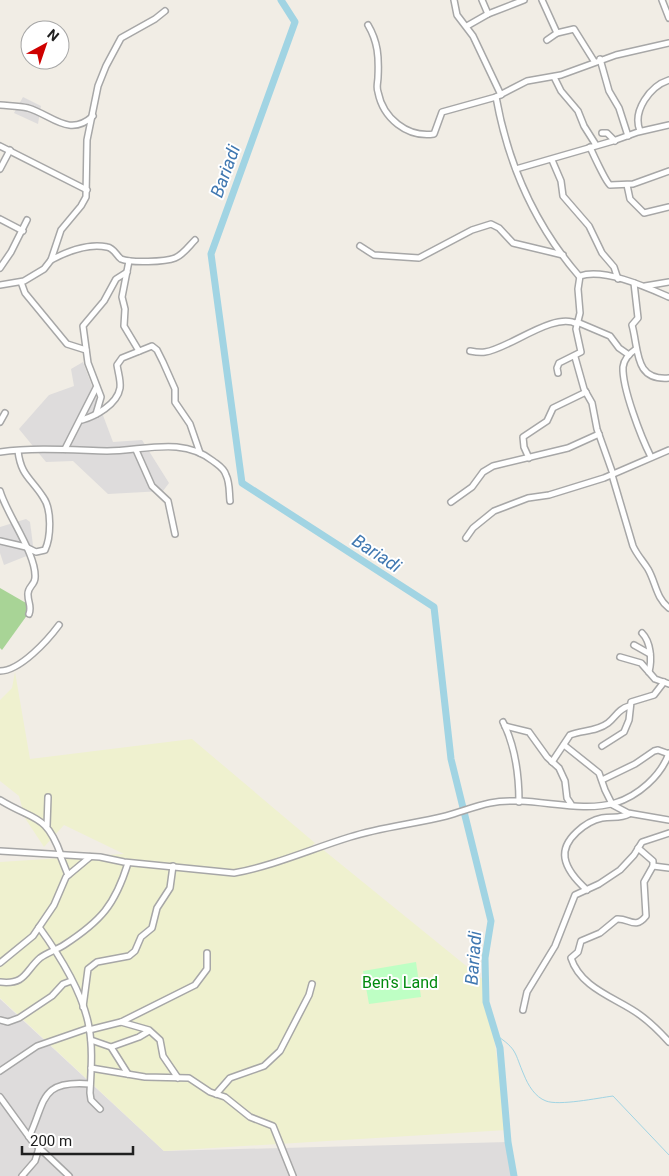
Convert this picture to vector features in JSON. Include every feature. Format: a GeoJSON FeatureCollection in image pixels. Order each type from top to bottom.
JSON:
{"type":"FeatureCollection","features":[{"type":"Feature","properties":{"kind":"street"},"geometry":{"type":"LineString","coordinates":[[454,0],[457,15],[467,26],[499,96],[502,134],[537,219],[579,276],[580,313],[576,338],[581,352],[575,357],[559,364],[557,368],[558,373]]}},
{"type":"Feature","properties":{"kind":"street"},"geometry":{"type":"LineString","coordinates":[[482,0],[488,14]]}},
{"type":"Feature","properties":{"kind":"street"},"geometry":{"type":"LineString","coordinates":[[467,26],[488,14],[524,0]]}},
{"type":"Feature","properties":{"kind":"street"},"geometry":{"type":"LineString","coordinates":[[542,0],[557,32]]}},
{"type":"Feature","properties":{"kind":"street"},"geometry":{"type":"LineString","coordinates":[[662,0],[669,18]]}},
{"type":"Feature","properties":{"kind":"street"},"geometry":{"type":"LineString","coordinates":[[0,285],[21,282],[44,269],[50,260],[61,230],[81,206],[87,190],[87,140],[102,75],[121,38],[155,19],[165,11]]}},
{"type":"Feature","properties":{"kind":"street"},"geometry":{"type":"LineString","coordinates":[[368,25],[378,46],[378,93],[386,111],[400,127],[415,134],[434,134],[442,112],[499,96],[527,81],[554,77],[597,60],[669,43]]}},
{"type":"Feature","properties":{"kind":"street"},"geometry":{"type":"LineString","coordinates":[[546,40],[557,32],[574,28],[597,60],[619,108],[628,136]]}},
{"type":"Feature","properties":{"kind":"street"},"geometry":{"type":"LineString","coordinates":[[554,77],[561,91],[578,110],[584,126],[596,145]]}},
{"type":"Feature","properties":{"kind":"street"},"geometry":{"type":"LineString","coordinates":[[640,131],[638,120],[644,101],[651,91],[669,80]]}},
{"type":"Feature","properties":{"kind":"street"},"geometry":{"type":"LineString","coordinates":[[0,105],[29,109],[58,124],[81,125],[93,116]]}},
{"type":"Feature","properties":{"kind":"street"},"geometry":{"type":"LineString","coordinates":[[516,169],[615,141],[640,131],[669,125]]}},
{"type":"Feature","properties":{"kind":"street"},"geometry":{"type":"LineString","coordinates":[[602,133],[607,133],[615,141]]}},
{"type":"Feature","properties":{"kind":"street"},"geometry":{"type":"LineString","coordinates":[[0,146],[87,190]]}},
{"type":"Feature","properties":{"kind":"street"},"geometry":{"type":"LineString","coordinates":[[590,147],[607,183],[626,185],[669,171]]}},
{"type":"Feature","properties":{"kind":"street"},"geometry":{"type":"LineString","coordinates":[[0,169],[10,150]]}},
{"type":"Feature","properties":{"kind":"street"},"geometry":{"type":"LineString","coordinates":[[552,160],[561,181],[563,196],[589,226],[602,253],[614,266],[618,279]]}},
{"type":"Feature","properties":{"kind":"street"},"geometry":{"type":"LineString","coordinates":[[626,185],[630,199],[644,213],[669,207]]}},
{"type":"Feature","properties":{"kind":"street"},"geometry":{"type":"LineString","coordinates":[[0,219],[23,231]]}},
{"type":"Feature","properties":{"kind":"street"},"geometry":{"type":"LineString","coordinates":[[0,268],[28,220]]}},
{"type":"Feature","properties":{"kind":"street"},"geometry":{"type":"LineString","coordinates":[[360,246],[374,255],[419,258],[472,230],[491,224],[499,228],[513,243],[563,255]]}},
{"type":"Feature","properties":{"kind":"street"},"geometry":{"type":"LineString","coordinates":[[50,260],[72,251],[104,246],[110,248],[120,258],[129,261],[175,258],[195,240]]}},
{"type":"Feature","properties":{"kind":"street"},"geometry":{"type":"LineString","coordinates":[[129,261],[122,297],[125,309],[124,326],[139,350]]}},
{"type":"Feature","properties":{"kind":"street"},"geometry":{"type":"LineString","coordinates":[[95,415],[101,397],[96,388],[87,350],[83,331],[84,322],[104,301],[116,279],[127,272]]}},
{"type":"Feature","properties":{"kind":"street"},"geometry":{"type":"LineString","coordinates":[[579,276],[596,274],[644,286],[669,296]]}},
{"type":"Feature","properties":{"kind":"street"},"geometry":{"type":"LineString","coordinates":[[21,282],[25,293],[67,344],[87,350]]}},
{"type":"Feature","properties":{"kind":"street"},"geometry":{"type":"LineString","coordinates":[[644,286],[669,282]]}},
{"type":"Feature","properties":{"kind":"street"},"geometry":{"type":"LineString","coordinates":[[634,283],[638,317],[632,324],[640,363],[650,376],[660,379],[669,378]]}},
{"type":"Feature","properties":{"kind":"street"},"geometry":{"type":"LineString","coordinates":[[470,351],[486,352],[544,327],[569,321],[610,336],[619,348],[629,355]]}},
{"type":"Feature","properties":{"kind":"street"},"geometry":{"type":"LineString","coordinates":[[82,420],[95,415],[118,396],[120,383],[118,363],[139,350],[152,346],[157,350],[175,389],[175,402],[190,424],[200,453]]}},
{"type":"Feature","properties":{"kind":"street"},"geometry":{"type":"LineString","coordinates":[[636,349],[629,355],[623,365],[623,372],[637,430],[651,457]]}},
{"type":"Feature","properties":{"kind":"street"},"geometry":{"type":"LineString","coordinates":[[575,357],[586,392],[592,403],[599,434],[613,475],[631,542],[637,555],[651,574],[659,598],[669,608]]}},
{"type":"Feature","properties":{"kind":"street"},"geometry":{"type":"LineString","coordinates":[[66,449],[82,420],[96,388]]}},
{"type":"Feature","properties":{"kind":"street"},"geometry":{"type":"LineString","coordinates":[[529,458],[524,448],[523,437],[547,421],[553,408],[586,392]]}},
{"type":"Feature","properties":{"kind":"street"},"geometry":{"type":"LineString","coordinates":[[0,422],[5,417],[5,413]]}},
{"type":"Feature","properties":{"kind":"street"},"geometry":{"type":"LineString","coordinates":[[451,502],[472,487],[487,469],[505,462],[568,448],[599,434]]}},
{"type":"Feature","properties":{"kind":"street"},"geometry":{"type":"LineString","coordinates":[[0,452],[66,449],[136,450],[160,446],[191,449],[222,468],[229,484],[230,501]]}},
{"type":"Feature","properties":{"kind":"street"},"geometry":{"type":"LineString","coordinates":[[136,450],[152,486],[168,501],[175,534]]}},
{"type":"Feature","properties":{"kind":"street"},"geometry":{"type":"LineString","coordinates":[[466,538],[473,528],[494,510],[613,475],[669,450]]}},
{"type":"Feature","properties":{"kind":"street"},"geometry":{"type":"LineString","coordinates":[[0,541],[26,547],[36,552],[43,551],[50,532],[44,498],[24,476],[19,464],[18,451]]}},
{"type":"Feature","properties":{"kind":"street"},"geometry":{"type":"LineString","coordinates":[[0,491],[26,547],[35,578],[28,591],[31,606],[30,614]]}},
{"type":"Feature","properties":{"kind":"street"},"geometry":{"type":"LineString","coordinates":[[0,671],[7,670],[37,650],[48,641],[59,624]]}},
{"type":"Feature","properties":{"kind":"street"},"geometry":{"type":"LineString","coordinates":[[642,633],[647,638],[650,654],[648,672]]}},
{"type":"Feature","properties":{"kind":"street"},"geometry":{"type":"LineString","coordinates":[[634,645],[650,654]]}},
{"type":"Feature","properties":{"kind":"street"},"geometry":{"type":"LineString","coordinates":[[620,657],[641,663],[655,679],[667,683]]}},
{"type":"Feature","properties":{"kind":"street"},"geometry":{"type":"LineString","coordinates":[[552,762],[570,735],[609,723],[620,709],[629,706],[631,702],[654,694],[667,683]]}},
{"type":"Feature","properties":{"kind":"street"},"geometry":{"type":"LineString","coordinates":[[602,746],[624,732],[630,716],[629,706]]}},
{"type":"Feature","properties":{"kind":"street"},"geometry":{"type":"LineString","coordinates":[[519,802],[515,770],[516,753],[504,724],[528,730],[562,775],[566,794],[571,804]]}},
{"type":"Feature","properties":{"kind":"street"},"geometry":{"type":"LineString","coordinates":[[564,744],[597,770],[612,804],[629,814],[669,820]]}},
{"type":"Feature","properties":{"kind":"street"},"geometry":{"type":"LineString","coordinates":[[0,851],[90,857],[220,873],[252,870],[362,833],[446,816],[490,803],[612,804],[626,799],[654,779],[669,754],[662,751],[654,751],[634,764],[602,780]]}},
{"type":"Feature","properties":{"kind":"street"},"geometry":{"type":"LineString","coordinates":[[47,827],[48,797]]}},
{"type":"Feature","properties":{"kind":"street"},"geometry":{"type":"LineString","coordinates":[[0,800],[42,821],[61,855],[68,875]]}},
{"type":"Feature","properties":{"kind":"street"},"geometry":{"type":"LineString","coordinates":[[587,890],[568,866],[565,857],[569,843],[582,826],[602,818],[620,818],[629,814]]}},
{"type":"Feature","properties":{"kind":"street"},"geometry":{"type":"LineString","coordinates":[[522,1010],[532,982],[555,946],[572,900],[578,892],[599,884],[620,870],[647,840],[669,833]]}},
{"type":"Feature","properties":{"kind":"street"},"geometry":{"type":"LineString","coordinates":[[638,848],[649,857],[653,866]]}},
{"type":"Feature","properties":{"kind":"street"},"geometry":{"type":"LineString","coordinates":[[0,963],[29,940],[54,905],[68,875],[90,857]]}},
{"type":"Feature","properties":{"kind":"street"},"geometry":{"type":"LineString","coordinates":[[0,982],[8,983],[18,980],[30,971],[40,958],[55,951],[107,910],[118,891],[128,863]]}},
{"type":"Feature","properties":{"kind":"street"},"geometry":{"type":"LineString","coordinates":[[83,1007],[88,969],[97,962],[129,956],[135,951],[141,937],[152,928],[157,908],[170,888],[173,866]]}},
{"type":"Feature","properties":{"kind":"street"},"geometry":{"type":"LineString","coordinates":[[653,866],[669,868]]}},
{"type":"Feature","properties":{"kind":"street"},"geometry":{"type":"LineString","coordinates":[[653,866],[644,882],[647,908],[646,916],[642,921],[630,924],[616,920],[600,933],[580,942],[578,952],[572,958],[578,971],[594,987],[638,1014],[669,1042]]}},
{"type":"Feature","properties":{"kind":"street"},"geometry":{"type":"LineString","coordinates":[[39,927],[72,981],[83,1007],[91,1040],[91,1100],[100,1109]]}},
{"type":"Feature","properties":{"kind":"street"},"geometry":{"type":"LineString","coordinates":[[0,1071],[37,1046],[89,1029],[121,1022],[195,985],[207,969],[207,953]]}},
{"type":"Feature","properties":{"kind":"street"},"geometry":{"type":"LineString","coordinates":[[0,1020],[8,1022],[19,1018],[52,996],[63,984],[72,981]]}},
{"type":"Feature","properties":{"kind":"street"},"geometry":{"type":"LineString","coordinates":[[216,1094],[230,1078],[264,1066],[280,1051],[309,995],[312,984]]}},
{"type":"Feature","properties":{"kind":"street"},"geometry":{"type":"LineString","coordinates":[[121,1022],[150,1030],[160,1040],[163,1056],[178,1078]]}},
{"type":"Feature","properties":{"kind":"street"},"geometry":{"type":"LineString","coordinates":[[111,1046],[118,1042],[139,1037],[150,1030]]}},
{"type":"Feature","properties":{"kind":"street"},"geometry":{"type":"LineString","coordinates":[[91,1040],[111,1046],[128,1074]]}},
{"type":"Feature","properties":{"kind":"street"},"geometry":{"type":"LineString","coordinates":[[91,1068],[145,1077],[194,1080],[216,1094],[225,1097],[250,1117],[275,1129],[292,1173],[286,1176]]}},
{"type":"Feature","properties":{"kind":"street"},"geometry":{"type":"LineString","coordinates":[[29,1137],[42,1102],[48,1092],[72,1084],[90,1084]]}},
{"type":"Feature","properties":{"kind":"street"},"geometry":{"type":"LineString","coordinates":[[0,1097],[29,1137],[69,1176]]}},
{"type":"Feature","properties":{"kind":"street"},"geometry":{"type":"LineString","coordinates":[[22,1176],[35,1161],[39,1148]]}},
{"type":"Feature","properties":{"kind":"shaded area"},"geometry":{"type":"Polygon","coordinates":[[[23,97],[41,106],[38,124],[14,113],[23,97]]]}},
{"type":"Feature","properties":{"kind":"shaded area"},"geometry":{"type":"Polygon","coordinates":[[[83,362],[113,442],[142,440],[169,483],[163,491],[108,494],[73,461],[46,462],[19,429],[49,395],[74,386],[71,369],[83,362]]]}},
{"type":"Feature","properties":{"kind":"shaded area"},"geometry":{"type":"Polygon","coordinates":[[[26,519],[30,522],[34,553],[4,565],[0,553],[0,527],[26,519]]]}},
{"type":"Feature","properties":{"kind":"shaded area"},"geometry":{"type":"Polygon","coordinates":[[[0,999],[164,1151],[508,1142],[512,1176],[0,1176],[0,999]]]}},
{"type":"Feature","properties":{"kind":"green space"},"geometry":{"type":"Polygon","coordinates":[[[0,588],[33,607],[2,650],[0,648],[0,588]]]}},
{"type":"Feature","properties":{"kind":"green space"},"geometry":{"type":"Polygon","coordinates":[[[15,672],[30,759],[192,739],[315,843],[309,848],[321,848],[486,982],[507,1130],[164,1151],[0,998],[0,862],[124,854],[64,825],[44,847],[25,818],[19,796],[0,781],[0,700],[12,688],[15,672]]]}},
{"type":"Feature","properties":{"kind":"green space","name":"Ben's Land"},"geometry":{"type":"Polygon","coordinates":[[[416,962],[421,997],[369,1004],[363,971],[416,962]]]}},
{"type":"Feature","properties":{"kind":"waterway","name":"Bariadi"},"geometry":{"type":"LineString","coordinates":[[281,0],[295,22],[211,254],[242,483],[434,607],[451,759],[491,921],[485,958],[486,1002],[500,1048],[508,1142],[514,1176]]}},
{"type":"Feature","properties":{"kind":"waterway"},"geometry":{"type":"LineString","coordinates":[[496,1035],[512,1048],[530,1087],[542,1099],[560,1103],[613,1096],[669,1155]]}}]}
